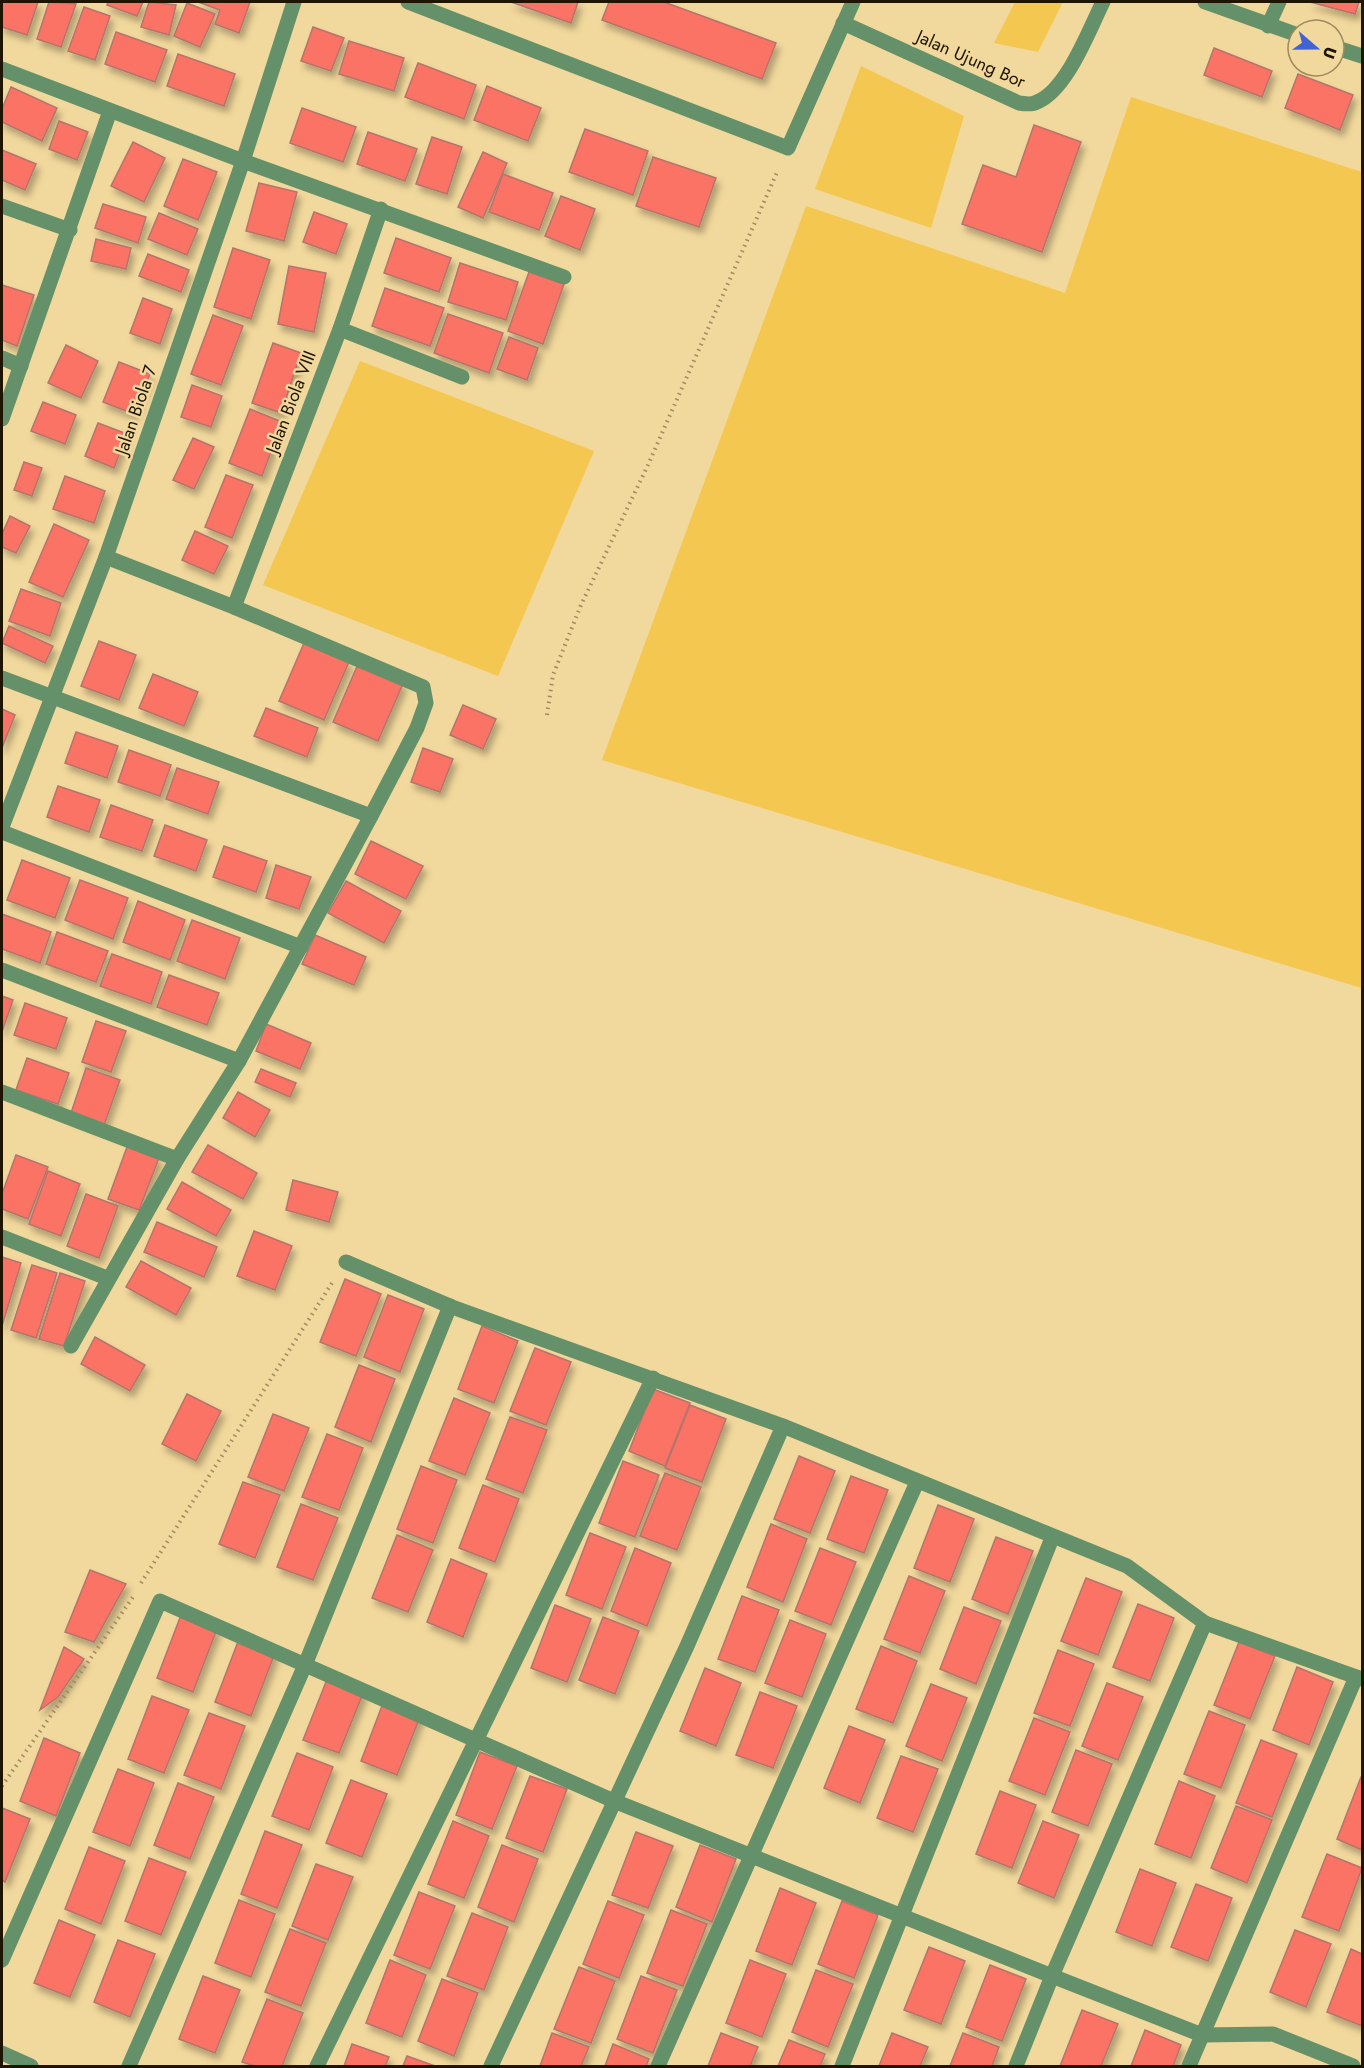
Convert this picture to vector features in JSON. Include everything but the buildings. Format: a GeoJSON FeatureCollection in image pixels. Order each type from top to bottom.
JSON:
{"type":"FeatureCollection","features":[{"type":"Feature","properties":{"kind":"street","name":"Jalan Biola 7"},"geometry":{"type":"LineString","coordinates":[[2,827],[106,557],[243,161],[294,2]]}},
{"type":"Feature","properties":{"kind":"street"},"geometry":{"type":"LineString","coordinates":[[408,2],[788,148],[853,2]]}},
{"type":"Feature","properties":{"kind":"street","name":"Jalan Ujung Bor"},"geometry":{"type":"LineString","coordinates":[[843,23],[1019,103],[1035,104],[1047,97],[1059,84],[1103,2]]}},
{"type":"Feature","properties":{"kind":"street"},"geometry":{"type":"LineString","coordinates":[[1205,2],[1286,31]]}},
{"type":"Feature","properties":{"kind":"street"},"geometry":{"type":"LineString","coordinates":[[1268,26],[1279,2]]}},
{"type":"Feature","properties":{"kind":"street"},"geometry":{"type":"LineString","coordinates":[[1346,51],[1362,56]]}},
{"type":"Feature","properties":{"kind":"street"},"geometry":{"type":"LineString","coordinates":[[2,69],[243,161],[564,277]]}},
{"type":"Feature","properties":{"kind":"street"},"geometry":{"type":"LineString","coordinates":[[2,419],[110,111]]}},
{"type":"Feature","properties":{"kind":"street"},"geometry":{"type":"LineString","coordinates":[[2,206],[70,230]]}},
{"type":"Feature","properties":{"kind":"street","name":"Jalan Biola VIII"},"geometry":{"type":"LineString","coordinates":[[234,607],[340,329],[381,209]]}},
{"type":"Feature","properties":{"kind":"street"},"geometry":{"type":"LineString","coordinates":[[340,329],[462,377]]}},
{"type":"Feature","properties":{"kind":"street"},"geometry":{"type":"LineString","coordinates":[[2,358],[21,366]]}},
{"type":"Feature","properties":{"kind":"street"},"geometry":{"type":"LineString","coordinates":[[71,1346],[107,1278],[177,1159],[239,1061],[417,728],[426,703],[423,687],[234,607],[106,557]]}},
{"type":"Feature","properties":{"kind":"street"},"geometry":{"type":"LineString","coordinates":[[2,678],[371,816]]}},
{"type":"Feature","properties":{"kind":"street"},"geometry":{"type":"LineString","coordinates":[[2,832],[301,946]]}},
{"type":"Feature","properties":{"kind":"street"},"geometry":{"type":"LineString","coordinates":[[2,970],[239,1061]]}},
{"type":"Feature","properties":{"kind":"street"},"geometry":{"type":"LineString","coordinates":[[2,1092],[177,1159]]}},
{"type":"Feature","properties":{"kind":"street"},"geometry":{"type":"LineString","coordinates":[[2,1237],[107,1278]]}},
{"type":"Feature","properties":{"kind":"street"},"geometry":{"type":"LineString","coordinates":[[346,1262],[450,1306],[783,1426],[1052,1538],[1127,1566],[1205,1623],[1359,1678],[1189,2067]]}},
{"type":"Feature","properties":{"kind":"street"},"geometry":{"type":"LineString","coordinates":[[129,2067],[305,1665],[450,1306]]}},
{"type":"Feature","properties":{"kind":"street"},"geometry":{"type":"LineString","coordinates":[[317,2067],[478,1741],[653,1378]]}},
{"type":"Feature","properties":{"kind":"street"},"geometry":{"type":"LineString","coordinates":[[491,2067],[687,1646],[783,1426]]}},
{"type":"Feature","properties":{"kind":"street"},"geometry":{"type":"LineString","coordinates":[[658,2067],[917,1482]]}},
{"type":"Feature","properties":{"kind":"street"},"geometry":{"type":"LineString","coordinates":[[842,2067],[1052,1538]]}},
{"type":"Feature","properties":{"kind":"street"},"geometry":{"type":"LineString","coordinates":[[2,1960],[160,1600],[614,1801],[1202,2035],[1273,2034],[1353,2067]]}},
{"type":"Feature","properties":{"kind":"street"},"geometry":{"type":"LineString","coordinates":[[1016,2067],[1052,1976],[1205,1623]]}},
{"type":"Feature","properties":{"kind":"street"},"geometry":{"type":"LineString","coordinates":[[2,2053],[31,2067]]}},
{"type":"Feature","properties":{"kind":"path"},"geometry":{"type":"LineString","coordinates":[[547,715],[554,675],[581,605],[648,465],[788,148]]}},
{"type":"Feature","properties":{"kind":"path"},"geometry":{"type":"LineString","coordinates":[[2,1786],[122,1613],[346,1262]]}},
{"type":"Feature","properties":{"kind":"shaded area"},"geometry":{"type":"Polygon","coordinates":[[[1015,2],[1063,2],[1038,52],[994,43],[1015,2]]]}},
{"type":"Feature","properties":{"kind":"shaded area"},"geometry":{"type":"Polygon","coordinates":[[[861,66],[964,116],[931,228],[815,189],[861,66]]]}},
{"type":"Feature","properties":{"kind":"shaded area"},"geometry":{"type":"Polygon","coordinates":[[[1131,97],[1362,172],[1362,988],[602,760],[806,206],[1065,293],[1131,97]]]}},
{"type":"Feature","properties":{"kind":"shaded area"},"geometry":{"type":"Polygon","coordinates":[[[360,361],[594,451],[498,676],[263,585],[360,361]]]}}]}
